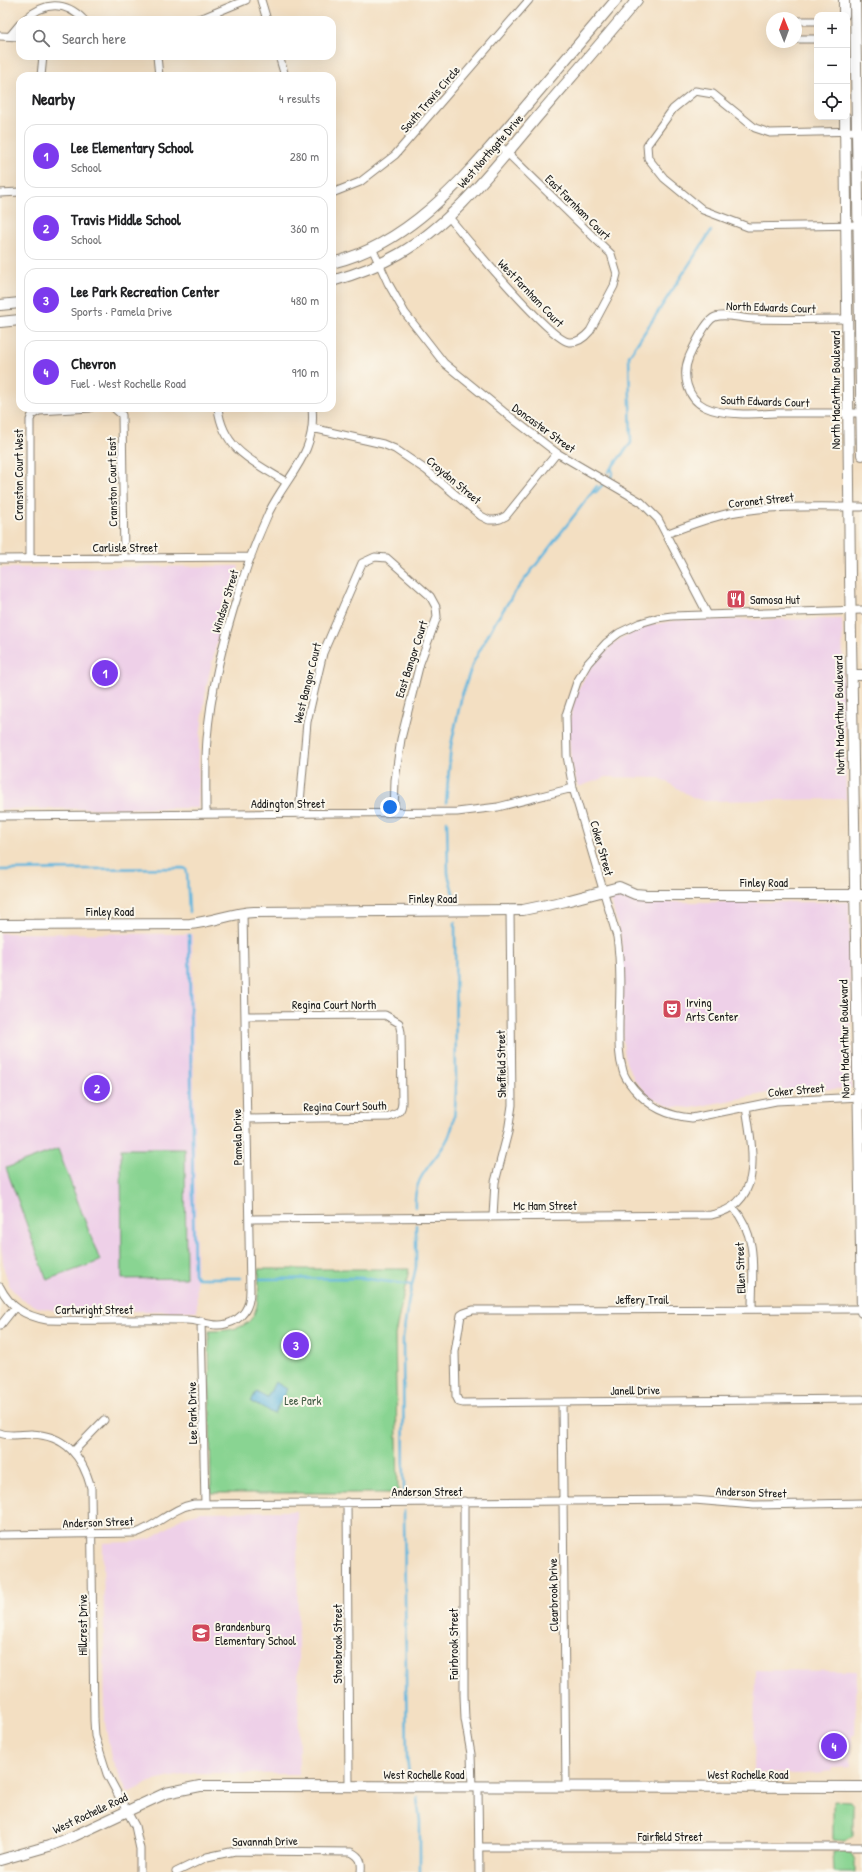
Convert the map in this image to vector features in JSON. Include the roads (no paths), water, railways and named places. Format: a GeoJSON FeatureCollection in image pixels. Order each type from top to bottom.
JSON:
{"type":"FeatureCollection","features":[{"type":"Feature","properties":{"kind":"main road","name":"West Northgate Drive"},"geometry":{"type":"LineString","coordinates":[[336,262],[372,248],[413,222],[437,204],[458,184],[616,0]]}},
{"type":"Feature","properties":{"kind":"main road","name":"West Northgate Drive"},"geometry":{"type":"LineString","coordinates":[[336,280],[380,264],[401,253],[425,236],[448,216],[470,194],[507,152],[637,0]]}},
{"type":"Feature","properties":{"kind":"main road"},"geometry":{"type":"LineString","coordinates":[[844,0],[844,12]]}},
{"type":"Feature","properties":{"kind":"main road","name":"North MacArthur Boulevard"},"geometry":{"type":"LineString","coordinates":[[856,0],[855,27],[860,131],[862,454]]}},
{"type":"Feature","properties":{"kind":"main road","name":"North MacArthur Boulevard"},"geometry":{"type":"LineString","coordinates":[[845,120],[850,610],[852,675],[857,740],[862,1310]]}},
{"type":"Feature","properties":{"kind":"main road"},"geometry":{"type":"LineString","coordinates":[[0,305],[16,303]]}},
{"type":"Feature","properties":{"kind":"main road"},"geometry":{"type":"LineString","coordinates":[[0,322],[16,320]]}},
{"type":"Feature","properties":{"kind":"main road"},"geometry":{"type":"LineString","coordinates":[[852,675],[862,675]]}},
{"type":"Feature","properties":{"kind":"main road","name":"Finley Road"},"geometry":{"type":"LineString","coordinates":[[0,925],[190,924],[243,913],[510,910],[538,908],[619,886],[635,894],[646,895],[859,895]]}},
{"type":"Feature","properties":{"kind":"main road","name":"West Rochelle Road"},"geometry":{"type":"LineString","coordinates":[[0,1860],[49,1846],[74,1836],[166,1793],[200,1786],[862,1787]]}},
{"type":"Feature","properties":{"kind":"street"},"geometry":{"type":"LineString","coordinates":[[207,16],[246,0]]}},
{"type":"Feature","properties":{"kind":"street"},"geometry":{"type":"LineString","coordinates":[[261,0],[267,16]]}},
{"type":"Feature","properties":{"kind":"street","name":"South Travis Circle"},"geometry":{"type":"LineString","coordinates":[[336,191],[360,182],[395,155],[529,0]]}},
{"type":"Feature","properties":{"kind":"street"},"geometry":{"type":"LineString","coordinates":[[29,16],[43,6],[54,5],[65,7],[78,13],[81,16]]}},
{"type":"Feature","properties":{"kind":"street"},"geometry":{"type":"LineString","coordinates":[[802,21],[814,21]]}},
{"type":"Feature","properties":{"kind":"street"},"geometry":{"type":"LineString","coordinates":[[10,36],[16,29]]}},
{"type":"Feature","properties":{"kind":"street"},"geometry":{"type":"LineString","coordinates":[[0,36],[16,37]]}},
{"type":"Feature","properties":{"kind":"street"},"geometry":{"type":"LineString","coordinates":[[802,39],[814,39]]}},
{"type":"Feature","properties":{"kind":"street"},"geometry":{"type":"LineString","coordinates":[[41,72],[43,60]]}},
{"type":"Feature","properties":{"kind":"street"},"geometry":{"type":"LineString","coordinates":[[157,60],[159,72]]}},
{"type":"Feature","properties":{"kind":"street"},"geometry":{"type":"LineString","coordinates":[[280,60],[284,72]]}},
{"type":"Feature","properties":{"kind":"street"},"geometry":{"type":"LineString","coordinates":[[860,131],[770,133],[755,128],[713,94],[695,91],[673,109],[647,145],[648,158],[664,178],[704,210],[748,227],[860,225]]}},
{"type":"Feature","properties":{"kind":"street","name":"East Farnham Court"},"geometry":{"type":"LineString","coordinates":[[495,141],[610,254],[617,274],[614,286]]}},
{"type":"Feature","properties":{"kind":"street"},"geometry":{"type":"LineString","coordinates":[[0,193],[16,192]]}},
{"type":"Feature","properties":{"kind":"street","name":"West Farnham Court"},"geometry":{"type":"LineString","coordinates":[[448,216],[491,268],[548,328],[560,338],[568,342],[576,341],[584,337],[590,331],[614,286]]}},
{"type":"Feature","properties":{"kind":"street","name":"Doncaster Street"},"geometry":{"type":"LineString","coordinates":[[372,248],[388,283],[405,313],[444,362],[504,412],[558,454],[641,502],[658,519],[708,615]]}},
{"type":"Feature","properties":{"kind":"street","name":"North Edwards Court"},"geometry":{"type":"LineString","coordinates":[[686,378],[686,366],[691,352],[708,323],[715,317],[723,316],[762,319],[848,319]]}},
{"type":"Feature","properties":{"kind":"street"},"geometry":{"type":"LineString","coordinates":[[848,339],[861,339]]}},
{"type":"Feature","properties":{"kind":"street","name":"South Edwards Court"},"geometry":{"type":"LineString","coordinates":[[686,378],[688,388],[694,398],[702,406],[710,409],[750,413],[861,413]]}},
{"type":"Feature","properties":{"kind":"street","name":"Cranston Court West"},"geometry":{"type":"LineString","coordinates":[[30,559],[30,420],[32,415],[37,412]]}},
{"type":"Feature","properties":{"kind":"street","name":"Cranston Court East"},"geometry":{"type":"LineString","coordinates":[[119,412],[122,415],[124,558]]}},
{"type":"Feature","properties":{"kind":"street"},"geometry":{"type":"LineString","coordinates":[[219,412],[224,433],[231,444],[241,453],[286,482]]}},
{"type":"Feature","properties":{"kind":"street","name":"Windsor Street"},"geometry":{"type":"LineString","coordinates":[[206,814],[207,739],[213,693],[227,631],[251,557],[269,513],[286,482],[305,454],[310,442],[312,412]]}},
{"type":"Feature","properties":{"kind":"street","name":"Croydon Street"},"geometry":{"type":"LineString","coordinates":[[312,428],[367,439],[395,449],[426,470],[467,506],[488,520],[500,519],[506,516],[558,454]]}},
{"type":"Feature","properties":{"kind":"street","name":"Coronet Street"},"geometry":{"type":"LineString","coordinates":[[666,534],[704,520],[740,512],[770,508],[862,507]]}},
{"type":"Feature","properties":{"kind":"street","name":"Carlisle Street"},"geometry":{"type":"LineString","coordinates":[[0,559],[251,557]]}},
{"type":"Feature","properties":{"kind":"street","name":"East Bangor Court"},"geometry":{"type":"LineString","coordinates":[[362,563],[375,557],[387,558],[430,596],[436,607],[437,617],[420,663],[401,739],[395,780],[394,813]]}},
{"type":"Feature","properties":{"kind":"street","name":"West Bangor Court"},"geometry":{"type":"LineString","coordinates":[[299,814],[307,722],[323,653],[362,563]]}},
{"type":"Feature","properties":{"kind":"street","name":"Coker Street"},"geometry":{"type":"LineString","coordinates":[[860,1098],[799,1099],[746,1107],[692,1118],[679,1117],[660,1110],[645,1101],[631,1085],[623,1072],[619,1052],[620,957],[617,937],[614,922],[603,891],[573,788],[567,756],[566,715],[577,682],[588,663],[606,644],[619,634],[640,623],[672,616],[862,610]]}},
{"type":"Feature","properties":{"kind":"street","name":"Addington Street"},"geometry":{"type":"LineString","coordinates":[[0,816],[472,811],[498,807],[573,788]]}},
{"type":"Feature","properties":{"kind":"street","name":"Sheffield Street"},"geometry":{"type":"LineString","coordinates":[[493,1216],[495,1182],[508,1132],[512,1105],[510,910]]}},
{"type":"Feature","properties":{"kind":"street","name":"Pamela Drive"},"geometry":{"type":"LineString","coordinates":[[201,1321],[209,1324],[226,1324],[236,1320],[247,1309],[250,1295],[243,913]]}},
{"type":"Feature","properties":{"kind":"street","name":"Regina Court North"},"geometry":{"type":"LineString","coordinates":[[245,1016],[386,1015],[399,1023],[401,1045]]}},
{"type":"Feature","properties":{"kind":"street","name":"Regina Court South"},"geometry":{"type":"LineString","coordinates":[[247,1119],[390,1117],[396,1115],[402,1108],[401,1045]]}},
{"type":"Feature","properties":{"kind":"street","name":"Mc Ham Street"},"geometry":{"type":"LineString","coordinates":[[249,1219],[711,1215],[724,1212],[733,1207],[743,1198],[750,1184],[752,1143],[746,1107]]}},
{"type":"Feature","properties":{"kind":"street","name":"Ellen Street"},"geometry":{"type":"LineString","coordinates":[[733,1207],[742,1217],[750,1235],[752,1252],[752,1309]]}},
{"type":"Feature","properties":{"kind":"street","name":"Cartwright Street"},"geometry":{"type":"LineString","coordinates":[[0,1287],[15,1307],[28,1316],[47,1320],[201,1321]]}},
{"type":"Feature","properties":{"kind":"street"},"geometry":{"type":"LineString","coordinates":[[0,1326],[15,1307]]}},
{"type":"Feature","properties":{"kind":"street","name":"Jeffery Trail"},"geometry":{"type":"LineString","coordinates":[[455,1352],[462,1316],[464,1313],[473,1310],[862,1310]]}},
{"type":"Feature","properties":{"kind":"street","name":"Lee Park Drive"},"geometry":{"type":"LineString","coordinates":[[201,1321],[205,1504]]}},
{"type":"Feature","properties":{"kind":"street","name":"Janell Drive"},"geometry":{"type":"LineString","coordinates":[[455,1352],[456,1396],[459,1402],[463,1404],[862,1399]]}},
{"type":"Feature","properties":{"kind":"street","name":"Clearbrook Drive"},"geometry":{"type":"LineString","coordinates":[[562,1402],[566,1787]]}},
{"type":"Feature","properties":{"kind":"street"},"geometry":{"type":"LineString","coordinates":[[74,1452],[104,1420]]}},
{"type":"Feature","properties":{"kind":"street","name":"Hillcrest Drive"},"geometry":{"type":"LineString","coordinates":[[0,1433],[46,1436],[57,1440],[74,1452],[86,1471],[91,1488],[95,1736],[107,1774],[128,1810],[137,1835],[140,1849],[140,1872]]}},
{"type":"Feature","properties":{"kind":"street","name":"Anderson Street"},"geometry":{"type":"LineString","coordinates":[[0,1535],[136,1533],[150,1528],[180,1508],[194,1504],[694,1500],[754,1505],[862,1503]]}},
{"type":"Feature","properties":{"kind":"street","name":"Fairbrook Street"},"geometry":{"type":"LineString","coordinates":[[464,1501],[465,1719],[475,1787],[480,1872]]}},
{"type":"Feature","properties":{"kind":"street","name":"Stonebrook Street"},"geometry":{"type":"LineString","coordinates":[[347,1502],[349,1786]]}},
{"type":"Feature","properties":{"kind":"street","name":"Fairfield Street"},"geometry":{"type":"LineString","coordinates":[[479,1847],[862,1847]]}},
{"type":"Feature","properties":{"kind":"street","name":"Savannah Drive"},"geometry":{"type":"LineString","coordinates":[[176,1872],[207,1857],[235,1851],[345,1851],[358,1855],[361,1860],[361,1872]]}},
{"type":"Feature","properties":{"kind":"water"},"geometry":{"type":"Polygon","coordinates":[[[275,1382],[287,1389],[274,1414],[251,1402],[256,1392],[267,1398],[275,1382]]]}},
{"type":"Feature","properties":{"kind":"waterway"},"geometry":{"type":"LineString","coordinates":[[608,472],[631,443],[629,356],[711,231]]}},
{"type":"Feature","properties":{"kind":"waterway"},"geometry":{"type":"LineString","coordinates":[[608,482],[613,473],[611,468]]}},
{"type":"Feature","properties":{"kind":"waterway"},"geometry":{"type":"LineString","coordinates":[[592,492],[596,492],[606,481]]}},
{"type":"Feature","properties":{"kind":"waterway"},"geometry":{"type":"LineString","coordinates":[[446,803],[451,745],[462,695],[473,663],[494,624],[515,592],[597,486]]}},
{"type":"Feature","properties":{"kind":"waterway"},"geometry":{"type":"LineString","coordinates":[[447,821],[448,874],[455,900]]}},
{"type":"Feature","properties":{"kind":"waterway"},"geometry":{"type":"LineString","coordinates":[[0,870],[183,868],[186,869],[187,873],[189,912]]}},
{"type":"Feature","properties":{"kind":"waterway"},"geometry":{"type":"LineString","coordinates":[[415,1207],[415,1195],[422,1176],[444,1145],[449,1136],[454,1120],[456,1091],[455,922]]}},
{"type":"Feature","properties":{"kind":"waterway"},"geometry":{"type":"LineString","coordinates":[[189,935],[194,1274],[198,1278],[241,1278]]}},
{"type":"Feature","properties":{"kind":"waterway"},"geometry":{"type":"LineString","coordinates":[[404,1493],[403,1337],[409,1298],[416,1267],[416,1225]]}},
{"type":"Feature","properties":{"kind":"waterway"},"geometry":{"type":"LineString","coordinates":[[260,1279],[361,1278],[412,1285]]}},
{"type":"Feature","properties":{"kind":"waterway"},"geometry":{"type":"LineString","coordinates":[[404,1511],[407,1758],[409,1774]]}},
{"type":"Feature","properties":{"kind":"waterway"},"geometry":{"type":"LineString","coordinates":[[417,1798],[420,1821],[420,1872]]}},
{"type":"Feature","properties":{"kind":"place","name":"Samosa Hut"},"geometry":{"type":"Point","coordinates":[736,599]}},
{"type":"Feature","properties":{"kind":"place","name":"Lee Elementary School"},"geometry":{"type":"Point","coordinates":[105,673]}},
{"type":"Feature","properties":{"kind":"place","name":"Irving Arts Center"},"geometry":{"type":"Point","coordinates":[672,1009]}},
{"type":"Feature","properties":{"kind":"place","name":"Travis Middle School"},"geometry":{"type":"Point","coordinates":[97,1088]}},
{"type":"Feature","properties":{"kind":"place","name":"Lee Park Recreation Center"},"geometry":{"type":"Point","coordinates":[296,1345]}},
{"type":"Feature","properties":{"kind":"place","name":"Brandenburg Elementary School"},"geometry":{"type":"Point","coordinates":[201,1633]}},
{"type":"Feature","properties":{"kind":"place","name":"Chevron"},"geometry":{"type":"Point","coordinates":[834,1746]}},
{"type":"Feature","properties":{"kind":"park label","name":"Lee Park"},"geometry":{"type":"Point","coordinates":[303,1400]}}]}
